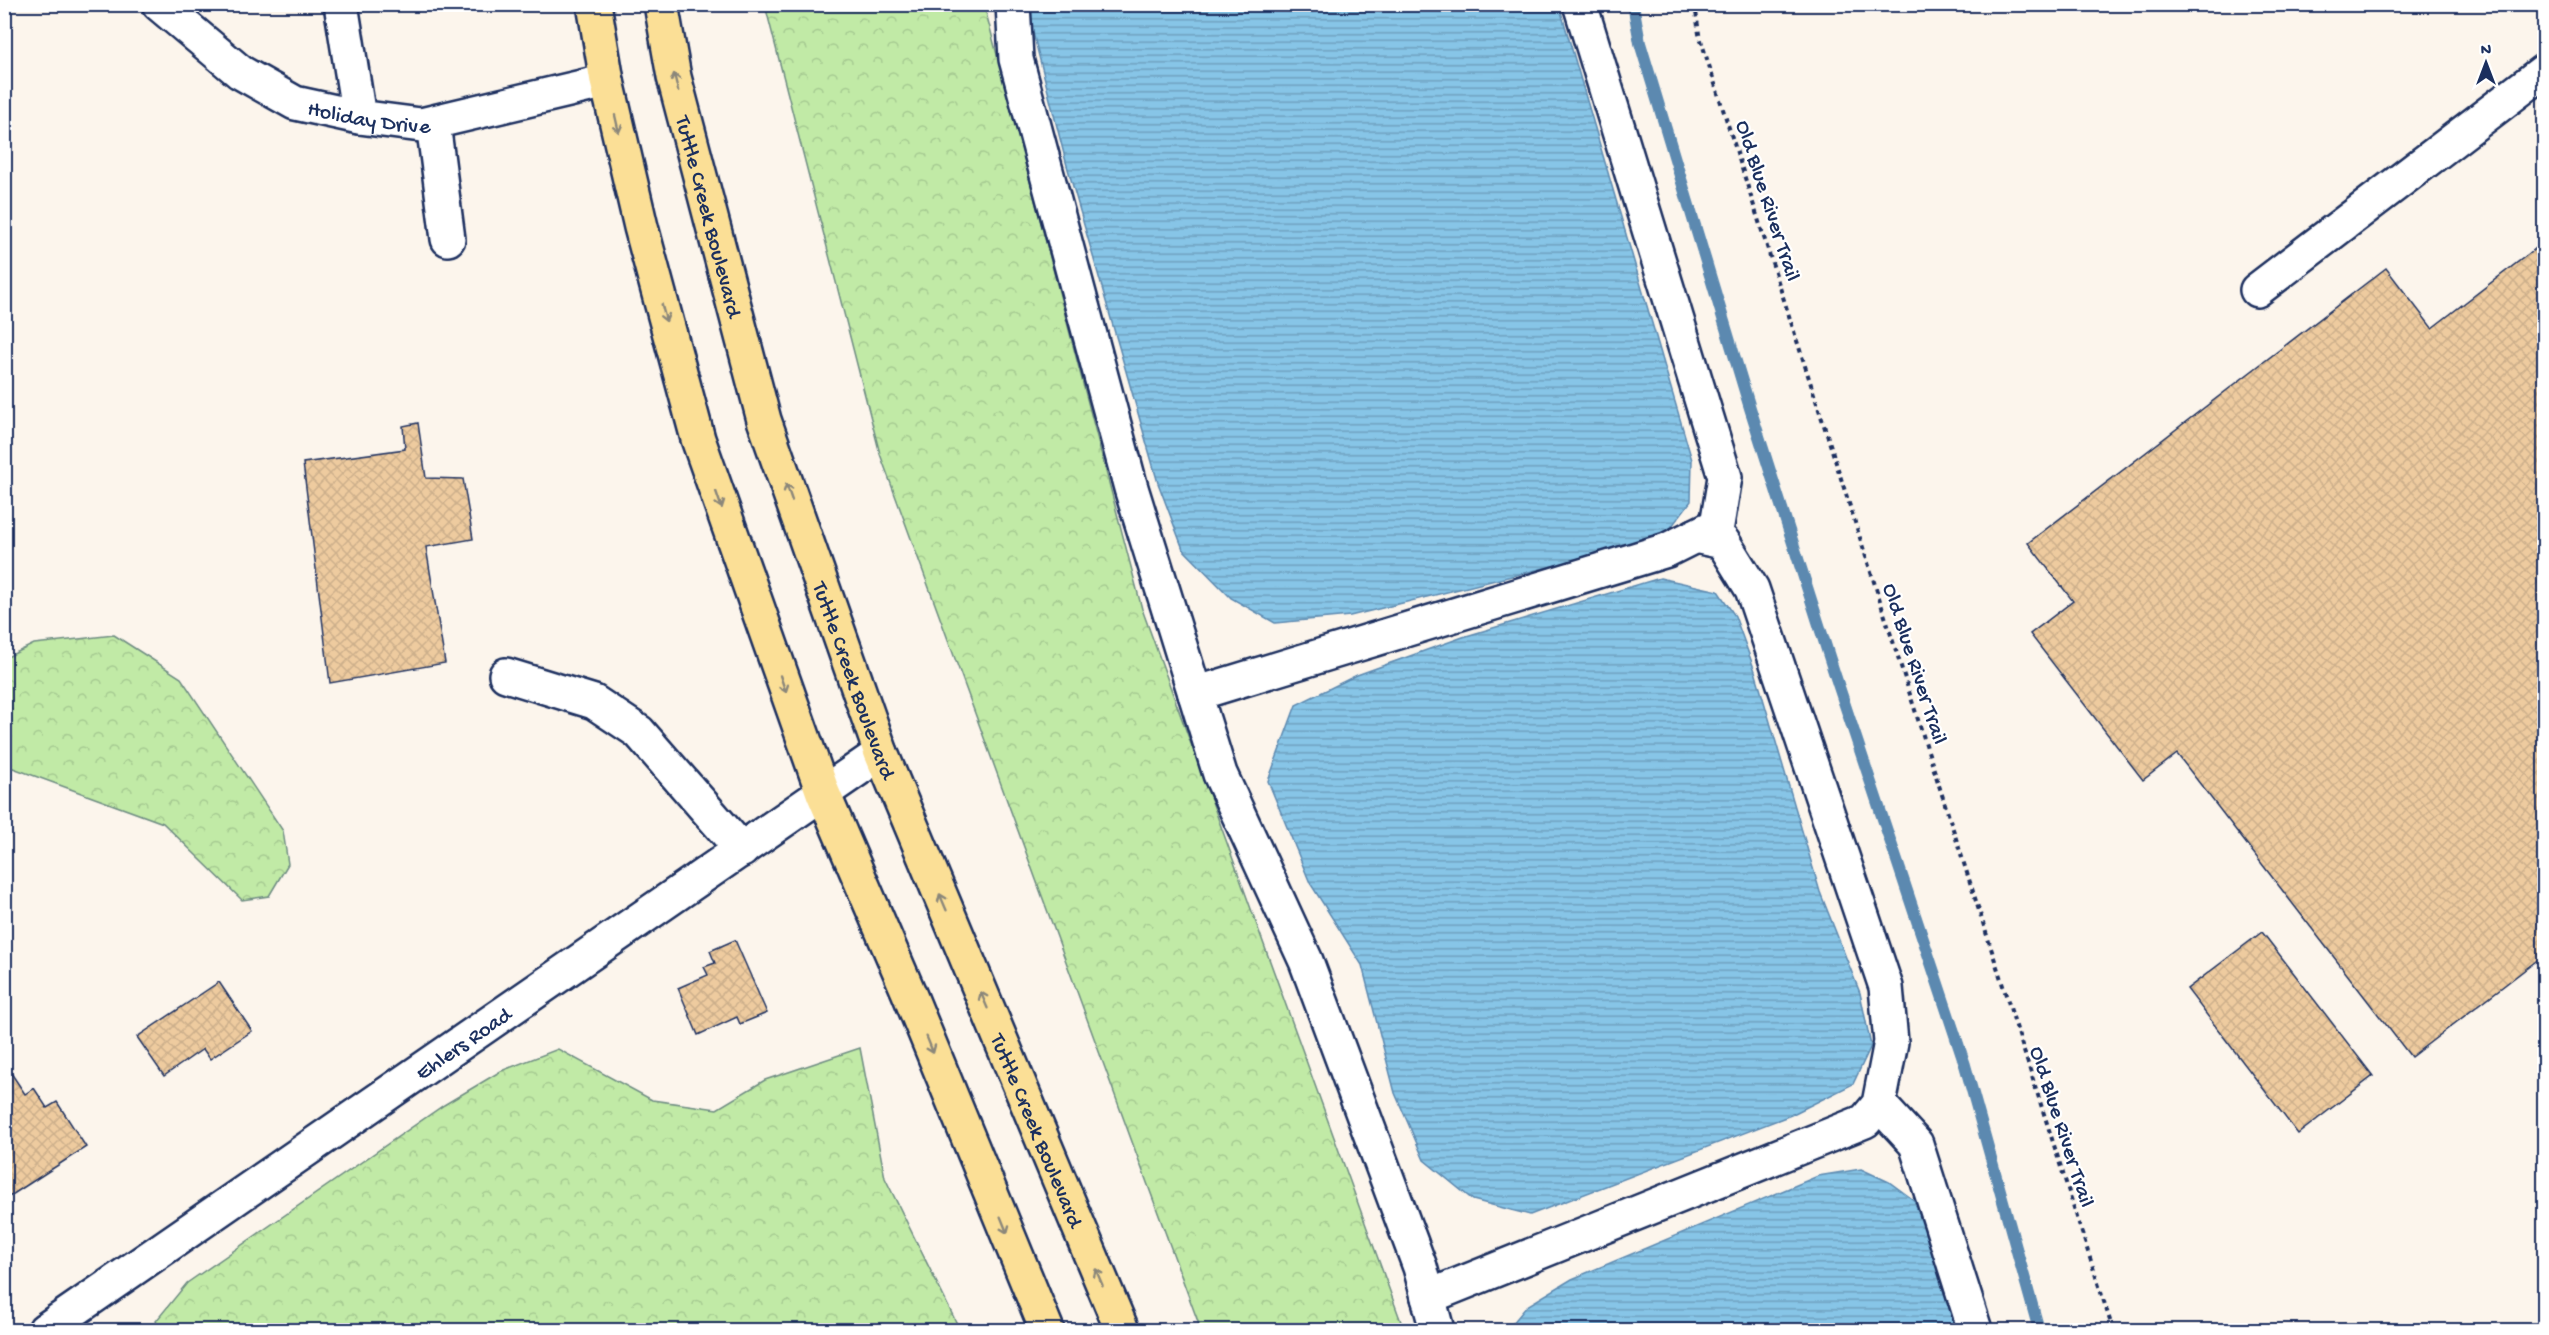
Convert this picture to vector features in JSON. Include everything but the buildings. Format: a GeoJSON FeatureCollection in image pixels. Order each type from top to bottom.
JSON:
{"type":"FeatureCollection","features":[{"type":"Feature","properties":{"kind":"highway"},"geometry":{"type":"LineString","coordinates":[[594,4],[607,81],[641,227],[698,440],[823,793],[908,990],[1047,1330]]}},
{"type":"Feature","properties":{"kind":"highway","name":"Tuttle Creek Boulevard"},"geometry":{"type":"LineString","coordinates":[[661,4],[674,77],[764,420],[881,753],[1122,1330]]}},
{"type":"Feature","properties":{"kind":"street","name":"Holiday Drive"},"geometry":{"type":"LineString","coordinates":[[159,4],[240,72],[286,98],[295,103],[359,117],[421,125],[607,81]]}},
{"type":"Feature","properties":{"kind":"street"},"geometry":{"type":"LineString","coordinates":[[341,4],[359,117]]}},
{"type":"Feature","properties":{"kind":"street"},"geometry":{"type":"LineString","coordinates":[[1013,4],[1016,58],[1131,488],[1220,774],[1306,961],[1420,1267],[1437,1330]]}},
{"type":"Feature","properties":{"kind":"street"},"geometry":{"type":"LineString","coordinates":[[1195,694],[1667,550],[1717,525],[1725,477],[1580,4]]}},
{"type":"Feature","properties":{"kind":"street"},"geometry":{"type":"LineString","coordinates":[[2257,290],[2544,71]]}},
{"type":"Feature","properties":{"kind":"street"},"geometry":{"type":"LineString","coordinates":[[433,123],[448,240]]}},
{"type":"Feature","properties":{"kind":"street"},"geometry":{"type":"LineString","coordinates":[[1428,1297],[1865,1121],[1879,1104],[1891,1042],[1886,987],[1752,589],[1723,542],[1695,536]]}},
{"type":"Feature","properties":{"kind":"street"},"geometry":{"type":"LineString","coordinates":[[506,675],[594,702],[639,732],[742,849]]}},
{"type":"Feature","properties":{"kind":"street","name":"Ehlers Road"},"geometry":{"type":"LineString","coordinates":[[45,1330],[881,753]]}},
{"type":"Feature","properties":{"kind":"street"},"geometry":{"type":"LineString","coordinates":[[1879,1104],[1916,1144],[1975,1330]]}},
{"type":"Feature","properties":{"kind":"path","name":"Old Blue River Trail"},"geometry":{"type":"LineString","coordinates":[[1695,4],[1699,34],[2113,1330]]}},
{"type":"Feature","properties":{"kind":"green space"},"geometry":{"type":"Polygon","coordinates":[[[765,5],[984,5],[1142,609],[1404,1330],[1201,1330],[880,454],[765,5]]]}},
{"type":"Feature","properties":{"kind":"green space"},"geometry":{"type":"Polygon","coordinates":[[[114,635],[181,678],[283,831],[288,864],[269,896],[242,900],[163,823],[5,767],[5,658],[34,644],[114,635]]]}},
{"type":"Feature","properties":{"kind":"green space"},"geometry":{"type":"Polygon","coordinates":[[[860,1048],[885,1178],[960,1330],[161,1330],[156,1321],[187,1283],[444,1105],[501,1071],[558,1049],[652,1100],[717,1109],[765,1080],[860,1048]]]}},
{"type":"Feature","properties":{"kind":"water"},"geometry":{"type":"Polygon","coordinates":[[[1033,4],[1559,5],[1692,460],[1691,501],[1669,530],[1629,547],[1350,616],[1275,623],[1231,598],[1183,549],[1158,483],[1066,162],[1030,21],[1033,4]]]}},
{"type":"Feature","properties":{"kind":"water"},"geometry":{"type":"Polygon","coordinates":[[[1660,578],[1718,591],[1735,616],[1755,671],[1820,892],[1860,993],[1871,1046],[1853,1084],[1791,1115],[1530,1215],[1473,1200],[1424,1160],[1395,1093],[1362,965],[1310,883],[1268,781],[1296,705],[1357,675],[1463,637],[1660,578]]]}},
{"type":"Feature","properties":{"kind":"water"},"geometry":{"type":"Polygon","coordinates":[[[1861,1169],[1889,1182],[1919,1204],[1956,1330],[1507,1330],[1527,1306],[1572,1279],[1818,1176],[1861,1169]]]}},
{"type":"Feature","properties":{"kind":"waterway"},"geometry":{"type":"LineString","coordinates":[[1633,4],[1640,43],[1750,408],[1834,672],[1965,1065],[2039,1330]]}}]}
